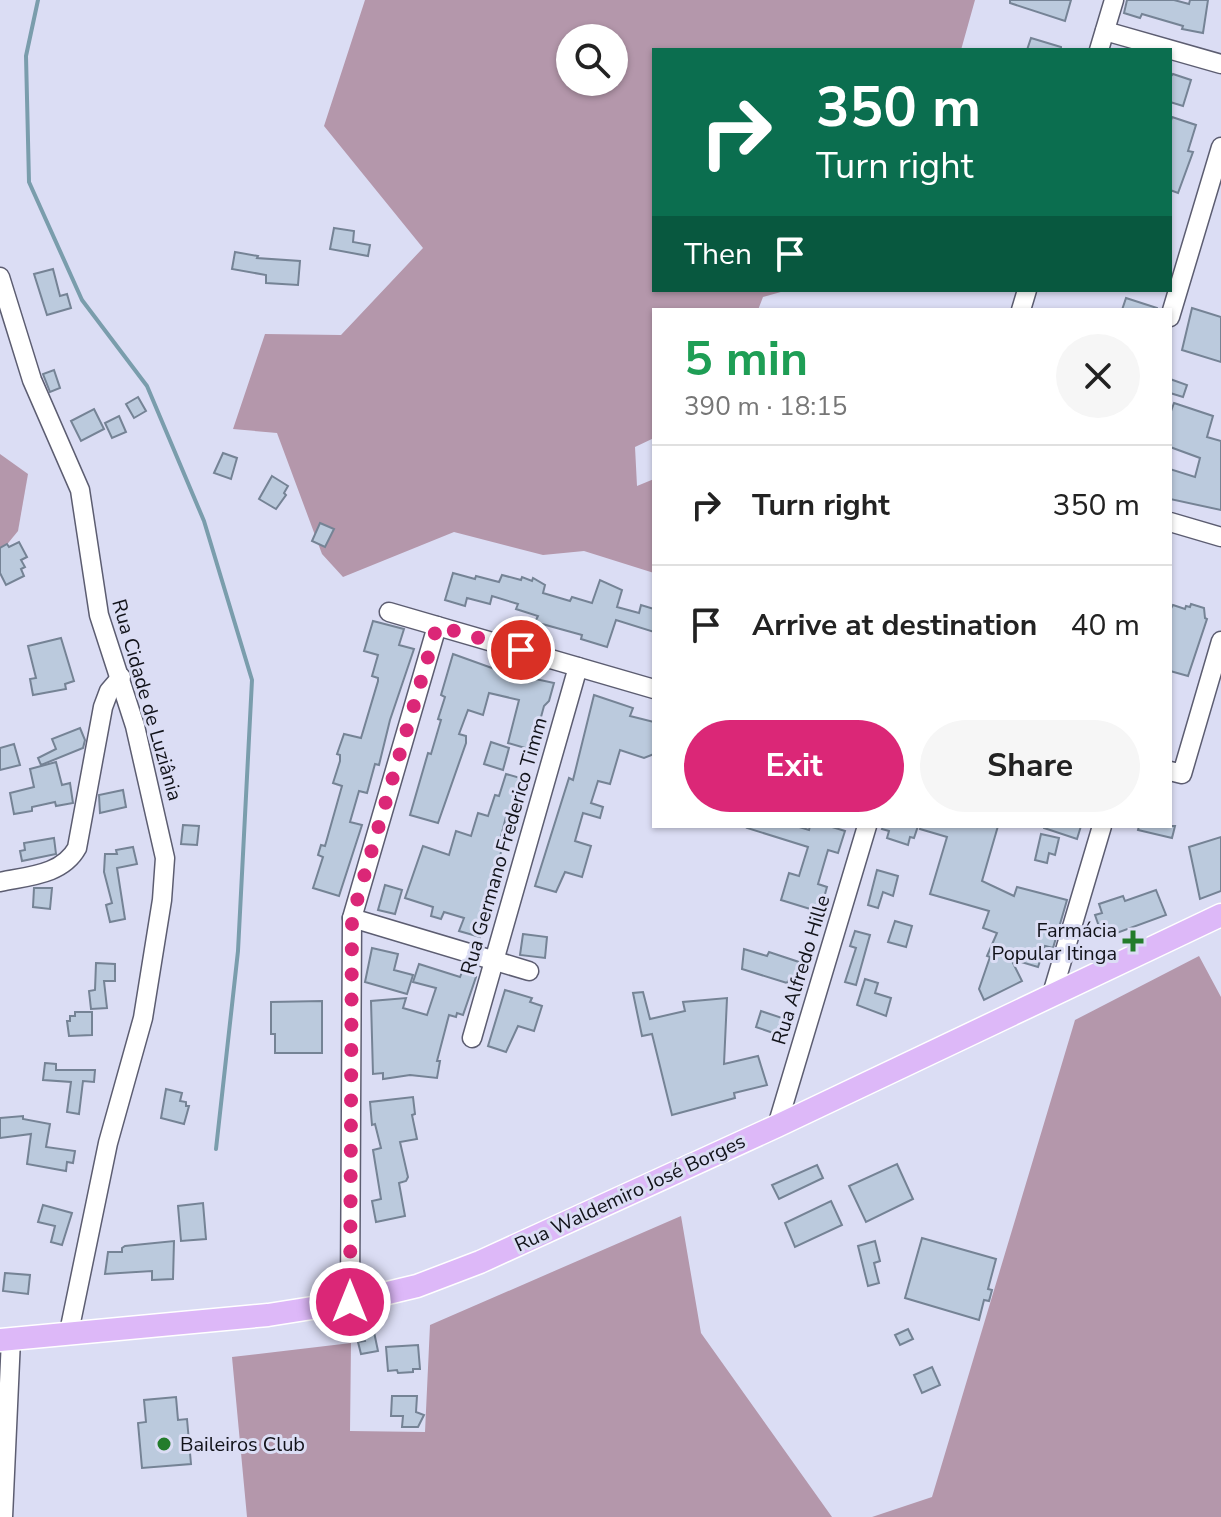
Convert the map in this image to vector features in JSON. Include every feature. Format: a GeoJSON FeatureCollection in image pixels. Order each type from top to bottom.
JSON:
{"type":"FeatureCollection","features":[{"type":"Feature","properties":{"kind":"main road","name":"Rua Waldemiro José Borges"},"geometry":{"type":"LineString","coordinates":[[5,1339],[268,1315],[350,1302],[417,1286],[480,1262],[777,1126],[1221,915]]}},
{"type":"Feature","properties":{"kind":"street"},"geometry":{"type":"LineString","coordinates":[[1100,48],[1114,0]]}},
{"type":"Feature","properties":{"kind":"street"},"geometry":{"type":"LineString","coordinates":[[1105,31],[1165,48]]}},
{"type":"Feature","properties":{"kind":"street"},"geometry":{"type":"LineString","coordinates":[[1172,50],[1221,64]]}},
{"type":"Feature","properties":{"kind":"street"},"geometry":{"type":"LineString","coordinates":[[1172,310],[1221,147]]}},
{"type":"Feature","properties":{"kind":"street","name":"Rua Cidade de Luziânia"},"geometry":{"type":"LineString","coordinates":[[0,277],[32,380],[80,490],[94,594],[121,677],[163,840],[165,873],[143,1018],[108,1143],[69,1332]]}},
{"type":"Feature","properties":{"kind":"street"},"geometry":{"type":"LineString","coordinates":[[1172,523],[1221,537]]}},
{"type":"Feature","properties":{"kind":"street"},"geometry":{"type":"LineString","coordinates":[[389,612],[652,688]]}},
{"type":"Feature","properties":{"kind":"street"},"geometry":{"type":"LineString","coordinates":[[350,1302],[352,918],[437,626]]}},
{"type":"Feature","properties":{"kind":"street"},"geometry":{"type":"LineString","coordinates":[[1176,772],[1221,641]]}},
{"type":"Feature","properties":{"kind":"street","name":"Rua Germano Frederico Timm"},"geometry":{"type":"LineString","coordinates":[[472,1038],[578,667]]}},
{"type":"Feature","properties":{"kind":"street"},"geometry":{"type":"LineString","coordinates":[[0,882],[64,865],[77,848],[103,707],[109,691],[121,677]]}},
{"type":"Feature","properties":{"kind":"street","name":"Rua Alfredo Hille"},"geometry":{"type":"LineString","coordinates":[[777,1126],[866,828]]}},
{"type":"Feature","properties":{"kind":"street"},"geometry":{"type":"LineString","coordinates":[[1052,994],[1101,828]]}},
{"type":"Feature","properties":{"kind":"street"},"geometry":{"type":"LineString","coordinates":[[352,918],[529,971]]}},
{"type":"Feature","properties":{"kind":"street"},"geometry":{"type":"LineString","coordinates":[[3,1517],[5,1339]]}},
{"type":"Feature","properties":{"kind":"shaded area"},"geometry":{"type":"Polygon","coordinates":[[[365,0],[975,0],[962,48],[652,48],[652,292],[781,292],[763,297],[759,308],[652,308],[652,439],[635,447],[637,486],[652,480],[652,572],[584,551],[543,555],[454,532],[343,577],[322,554],[277,433],[233,429],[265,334],[341,335],[423,248],[324,126],[365,0]]]}},
{"type":"Feature","properties":{"kind":"shaded area"},"geometry":{"type":"Polygon","coordinates":[[[0,454],[28,474],[18,531],[0,553],[0,454]]]}},
{"type":"Feature","properties":{"kind":"shaded area"},"geometry":{"type":"Polygon","coordinates":[[[1199,956],[1221,997],[1221,1517],[872,1517],[932,1497],[1075,1020],[1199,956]]]}},
{"type":"Feature","properties":{"kind":"shaded area"},"geometry":{"type":"Polygon","coordinates":[[[681,1216],[701,1333],[832,1517],[247,1517],[232,1357],[351,1343],[350,1431],[425,1432],[430,1325],[681,1216]]]}},
{"type":"Feature","properties":{"kind":"building"},"geometry":{"type":"Polygon","coordinates":[[[1010,0],[1071,0],[1065,21],[1010,3],[1010,0]]]}},
{"type":"Feature","properties":{"kind":"building"},"geometry":{"type":"Polygon","coordinates":[[[1127,0],[1174,0],[1189,4],[1190,0],[1208,0],[1203,33],[1182,29],[1183,26],[1142,14],[1140,18],[1124,13],[1127,0]]]}},
{"type":"Feature","properties":{"kind":"building"},"geometry":{"type":"Polygon","coordinates":[[[1031,38],[1061,47],[1061,48],[1028,48],[1031,38]]]}},
{"type":"Feature","properties":{"kind":"building"},"geometry":{"type":"Polygon","coordinates":[[[1172,75],[1191,80],[1183,106],[1172,103],[1172,75]]]}},
{"type":"Feature","properties":{"kind":"building"},"geometry":{"type":"Polygon","coordinates":[[[1172,117],[1196,125],[1188,151],[1193,152],[1178,193],[1172,191],[1172,117]]]}},
{"type":"Feature","properties":{"kind":"building"},"geometry":{"type":"Polygon","coordinates":[[[334,228],[354,231],[353,242],[370,245],[368,256],[330,249],[334,228]]]}},
{"type":"Feature","properties":{"kind":"building"},"geometry":{"type":"Polygon","coordinates":[[[235,252],[257,258],[300,261],[298,285],[266,283],[266,275],[232,269],[235,252]]]}},
{"type":"Feature","properties":{"kind":"building"},"geometry":{"type":"Polygon","coordinates":[[[53,269],[60,296],[67,294],[71,308],[47,315],[34,274],[53,269]]]}},
{"type":"Feature","properties":{"kind":"building"},"geometry":{"type":"Polygon","coordinates":[[[1126,298],[1157,308],[1123,308],[1126,298]]]}},
{"type":"Feature","properties":{"kind":"building"},"geometry":{"type":"Polygon","coordinates":[[[1192,308],[1221,317],[1221,362],[1182,350],[1192,308]]]}},
{"type":"Feature","properties":{"kind":"building"},"geometry":{"type":"Polygon","coordinates":[[[54,370],[60,388],[50,392],[43,374],[54,370]]]}},
{"type":"Feature","properties":{"kind":"building"},"geometry":{"type":"Polygon","coordinates":[[[1172,380],[1187,385],[1183,397],[1172,394],[1172,380]]]}},
{"type":"Feature","properties":{"kind":"building"},"geometry":{"type":"Polygon","coordinates":[[[138,397],[146,411],[134,418],[126,404],[138,397]]]}},
{"type":"Feature","properties":{"kind":"building"},"geometry":{"type":"Polygon","coordinates":[[[1174,403],[1213,416],[1207,437],[1221,441],[1221,510],[1172,499],[1172,470],[1195,477],[1200,458],[1172,448],[1174,403]]]}},
{"type":"Feature","properties":{"kind":"building"},"geometry":{"type":"Polygon","coordinates":[[[94,409],[104,429],[81,441],[71,421],[94,409]]]}},
{"type":"Feature","properties":{"kind":"building"},"geometry":{"type":"Polygon","coordinates":[[[119,416],[126,432],[112,438],[105,423],[119,416]]]}},
{"type":"Feature","properties":{"kind":"building"},"geometry":{"type":"Polygon","coordinates":[[[223,453],[237,458],[231,479],[214,473],[223,453]]]}},
{"type":"Feature","properties":{"kind":"building"},"geometry":{"type":"Polygon","coordinates":[[[272,476],[288,486],[276,509],[259,499],[272,476]]]}},
{"type":"Feature","properties":{"kind":"building"},"geometry":{"type":"Polygon","coordinates":[[[320,523],[334,529],[325,547],[312,541],[320,523]]]}},
{"type":"Feature","properties":{"kind":"building"},"geometry":{"type":"Polygon","coordinates":[[[19,542],[27,557],[21,560],[25,567],[21,569],[24,576],[6,585],[0,573],[0,548],[19,542]]]}},
{"type":"Feature","properties":{"kind":"building"},"geometry":{"type":"Polygon","coordinates":[[[453,573],[499,582],[502,575],[521,580],[522,577],[532,581],[533,578],[545,585],[543,593],[570,601],[572,597],[592,603],[600,580],[622,590],[617,607],[639,613],[641,605],[652,608],[652,631],[616,620],[607,647],[581,639],[582,635],[535,622],[538,616],[516,609],[518,604],[492,596],[490,604],[467,598],[465,606],[445,600],[453,573]]]}},
{"type":"Feature","properties":{"kind":"building"},"geometry":{"type":"Polygon","coordinates":[[[1191,604],[1204,608],[1207,619],[1188,676],[1172,672],[1172,607],[1190,607],[1191,604]]]}},
{"type":"Feature","properties":{"kind":"building"},"geometry":{"type":"Polygon","coordinates":[[[373,621],[404,629],[399,645],[414,649],[390,720],[379,765],[375,764],[367,793],[359,791],[350,822],[362,825],[339,896],[313,888],[323,857],[318,855],[321,845],[325,846],[342,786],[333,783],[340,761],[337,754],[344,734],[361,738],[378,681],[372,676],[378,655],[364,651],[373,621]]]}},
{"type":"Feature","properties":{"kind":"building"},"geometry":{"type":"Polygon","coordinates":[[[61,638],[74,681],[65,684],[66,689],[33,695],[30,679],[36,678],[28,646],[61,638]]]}},
{"type":"Feature","properties":{"kind":"building"},"geometry":{"type":"Polygon","coordinates":[[[453,654],[503,672],[554,683],[532,750],[508,743],[519,700],[489,693],[483,715],[468,710],[459,734],[466,736],[466,743],[438,823],[410,815],[441,720],[438,719],[445,697],[441,695],[453,654]]]}},
{"type":"Feature","properties":{"kind":"building"},"geometry":{"type":"Polygon","coordinates":[[[594,695],[633,708],[630,716],[652,722],[652,755],[644,758],[620,750],[610,784],[598,781],[591,803],[603,807],[600,818],[583,813],[575,841],[591,846],[582,877],[565,872],[556,892],[535,886],[569,778],[573,780],[594,695]]]}},
{"type":"Feature","properties":{"kind":"building"},"geometry":{"type":"Polygon","coordinates":[[[80,728],[85,740],[83,748],[41,765],[38,758],[56,749],[52,739],[80,728]]]}},
{"type":"Feature","properties":{"kind":"building"},"geometry":{"type":"Polygon","coordinates":[[[491,742],[509,748],[503,770],[484,764],[491,742]]]}},
{"type":"Feature","properties":{"kind":"building"},"geometry":{"type":"Polygon","coordinates":[[[14,744],[20,765],[0,770],[0,748],[14,744]]]}},
{"type":"Feature","properties":{"kind":"building"},"geometry":{"type":"Polygon","coordinates":[[[56,762],[62,785],[70,783],[73,803],[56,806],[55,802],[14,814],[10,793],[34,787],[30,769],[56,762]]]}},
{"type":"Feature","properties":{"kind":"building"},"geometry":{"type":"Polygon","coordinates":[[[506,774],[527,780],[514,819],[506,817],[499,844],[502,848],[480,937],[459,931],[464,918],[444,912],[441,919],[431,916],[433,907],[405,898],[423,846],[449,855],[456,831],[471,836],[478,813],[488,816],[506,774]]]}},
{"type":"Feature","properties":{"kind":"building"},"geometry":{"type":"Polygon","coordinates":[[[123,790],[126,807],[100,813],[99,795],[123,790]]]}},
{"type":"Feature","properties":{"kind":"building"},"geometry":{"type":"Polygon","coordinates":[[[183,825],[199,826],[197,845],[181,844],[183,825]]]}},
{"type":"Feature","properties":{"kind":"building"},"geometry":{"type":"Polygon","coordinates":[[[1175,826],[1172,838],[1138,828],[1175,826]]]}},
{"type":"Feature","properties":{"kind":"building"},"geometry":{"type":"Polygon","coordinates":[[[747,828],[835,828],[845,831],[838,853],[828,850],[818,884],[827,887],[820,912],[781,900],[789,873],[799,876],[808,847],[747,828]]]}},
{"type":"Feature","properties":{"kind":"building"},"geometry":{"type":"Polygon","coordinates":[[[917,828],[908,845],[887,838],[889,831],[882,829],[917,828]]]}},
{"type":"Feature","properties":{"kind":"building"},"geometry":{"type":"Polygon","coordinates":[[[997,828],[982,881],[1014,896],[1017,887],[1067,900],[1053,948],[1045,946],[1038,967],[1011,959],[1022,981],[984,1000],[979,989],[990,957],[987,956],[997,933],[983,928],[989,911],[930,894],[947,837],[920,829],[997,828]]]}},
{"type":"Feature","properties":{"kind":"building"},"geometry":{"type":"Polygon","coordinates":[[[1044,828],[1080,828],[1077,839],[1044,828]]]}},
{"type":"Feature","properties":{"kind":"building"},"geometry":{"type":"Polygon","coordinates":[[[1041,834],[1059,838],[1055,855],[1049,853],[1047,863],[1035,860],[1041,834]]]}},
{"type":"Feature","properties":{"kind":"building"},"geometry":{"type":"Polygon","coordinates":[[[1221,837],[1221,891],[1200,899],[1189,847],[1221,837]]]}},
{"type":"Feature","properties":{"kind":"building"},"geometry":{"type":"Polygon","coordinates":[[[54,838],[56,854],[22,861],[20,851],[25,850],[24,843],[54,838]]]}},
{"type":"Feature","properties":{"kind":"building"},"geometry":{"type":"Polygon","coordinates":[[[133,847],[137,864],[117,868],[125,919],[110,922],[106,905],[112,903],[104,872],[105,854],[117,854],[116,850],[133,847]]]}},
{"type":"Feature","properties":{"kind":"building"},"geometry":{"type":"Polygon","coordinates":[[[877,870],[898,876],[893,896],[883,892],[878,908],[868,905],[877,870]]]}},
{"type":"Feature","properties":{"kind":"building"},"geometry":{"type":"Polygon","coordinates":[[[385,885],[402,890],[395,914],[378,910],[385,885]]]}},
{"type":"Feature","properties":{"kind":"building"},"geometry":{"type":"Polygon","coordinates":[[[34,888],[52,888],[50,909],[33,907],[34,888]]]}},
{"type":"Feature","properties":{"kind":"building"},"geometry":{"type":"Polygon","coordinates":[[[1156,890],[1166,915],[1103,938],[1095,915],[1102,913],[1099,904],[1123,896],[1125,901],[1156,890]]]}},
{"type":"Feature","properties":{"kind":"building"},"geometry":{"type":"Polygon","coordinates":[[[895,921],[912,926],[906,947],[888,942],[895,921]]]}},
{"type":"Feature","properties":{"kind":"building"},"geometry":{"type":"Polygon","coordinates":[[[855,931],[870,935],[856,985],[845,982],[856,948],[850,946],[855,931]]]}},
{"type":"Feature","properties":{"kind":"building"},"geometry":{"type":"Polygon","coordinates":[[[523,934],[547,937],[545,958],[520,955],[523,934]]]}},
{"type":"Feature","properties":{"kind":"building"},"geometry":{"type":"Polygon","coordinates":[[[372,948],[398,954],[394,970],[413,975],[407,994],[365,982],[372,948]]]}},
{"type":"Feature","properties":{"kind":"building"},"geometry":{"type":"Polygon","coordinates":[[[744,949],[767,956],[769,952],[802,963],[796,982],[789,979],[787,983],[742,969],[744,949]]]}},
{"type":"Feature","properties":{"kind":"building"},"geometry":{"type":"Polygon","coordinates":[[[96,963],[115,964],[115,981],[104,981],[107,1008],[91,1009],[89,991],[95,990],[96,963]]]}},
{"type":"Feature","properties":{"kind":"building"},"geometry":{"type":"Polygon","coordinates":[[[419,964],[460,977],[462,972],[476,977],[463,1015],[449,1015],[437,1061],[440,1061],[437,1078],[410,1075],[383,1079],[383,1073],[373,1074],[371,1001],[406,998],[403,1008],[427,1015],[436,988],[413,982],[419,964]]]}},
{"type":"Feature","properties":{"kind":"building"},"geometry":{"type":"Polygon","coordinates":[[[865,979],[878,983],[875,993],[891,998],[886,1016],[857,1005],[865,979]]]}},
{"type":"Feature","properties":{"kind":"building"},"geometry":{"type":"Polygon","coordinates":[[[505,990],[532,998],[530,1002],[542,1006],[534,1031],[518,1026],[506,1052],[488,1046],[505,990]]]}},
{"type":"Feature","properties":{"kind":"building"},"geometry":{"type":"Polygon","coordinates":[[[643,992],[650,1019],[685,1011],[683,1002],[727,998],[724,1064],[758,1056],[767,1085],[734,1093],[735,1098],[672,1115],[652,1034],[642,1036],[633,993],[643,992]]]}},
{"type":"Feature","properties":{"kind":"building"},"geometry":{"type":"Polygon","coordinates":[[[322,1001],[322,1053],[275,1053],[275,1034],[271,1034],[271,1002],[322,1001]]]}},
{"type":"Feature","properties":{"kind":"building"},"geometry":{"type":"Polygon","coordinates":[[[761,1011],[788,1020],[782,1036],[756,1027],[761,1011]]]}},
{"type":"Feature","properties":{"kind":"building"},"geometry":{"type":"Polygon","coordinates":[[[75,1012],[92,1012],[92,1035],[69,1036],[67,1021],[70,1021],[70,1016],[75,1016],[75,1012]]]}},
{"type":"Feature","properties":{"kind":"building"},"geometry":{"type":"Polygon","coordinates":[[[45,1063],[56,1064],[56,1070],[95,1070],[94,1082],[83,1081],[79,1114],[67,1112],[71,1082],[43,1080],[45,1063]]]}},
{"type":"Feature","properties":{"kind":"building"},"geometry":{"type":"Polygon","coordinates":[[[166,1089],[182,1093],[180,1101],[189,1106],[184,1124],[161,1118],[166,1089]]]}},
{"type":"Feature","properties":{"kind":"building"},"geometry":{"type":"Polygon","coordinates":[[[413,1097],[415,1114],[412,1115],[417,1139],[400,1142],[408,1177],[399,1183],[405,1216],[376,1222],[372,1201],[381,1199],[373,1150],[381,1148],[375,1124],[372,1125],[370,1102],[413,1097]]]}},
{"type":"Feature","properties":{"kind":"building"},"geometry":{"type":"Polygon","coordinates":[[[23,1116],[23,1119],[50,1124],[46,1147],[75,1151],[73,1163],[67,1162],[66,1171],[27,1164],[31,1134],[0,1138],[0,1118],[23,1116]]]}},
{"type":"Feature","properties":{"kind":"building"},"geometry":{"type":"Polygon","coordinates":[[[897,1164],[913,1199],[866,1222],[849,1186],[897,1164]]]}},
{"type":"Feature","properties":{"kind":"building"},"geometry":{"type":"Polygon","coordinates":[[[817,1165],[823,1178],[779,1199],[772,1185],[817,1165]]]}},
{"type":"Feature","properties":{"kind":"building"},"geometry":{"type":"Polygon","coordinates":[[[831,1201],[842,1225],[795,1247],[785,1223],[831,1201]]]}},
{"type":"Feature","properties":{"kind":"building"},"geometry":{"type":"Polygon","coordinates":[[[203,1203],[206,1239],[181,1241],[178,1206],[203,1203]]]}},
{"type":"Feature","properties":{"kind":"building"},"geometry":{"type":"Polygon","coordinates":[[[43,1205],[72,1213],[62,1245],[51,1242],[55,1226],[38,1222],[43,1205]]]}},
{"type":"Feature","properties":{"kind":"building"},"geometry":{"type":"Polygon","coordinates":[[[922,1238],[996,1259],[988,1289],[992,1290],[989,1301],[984,1300],[979,1320],[905,1298],[922,1238]]]}},
{"type":"Feature","properties":{"kind":"building"},"geometry":{"type":"Polygon","coordinates":[[[174,1241],[173,1279],[152,1280],[152,1271],[105,1274],[108,1252],[122,1252],[125,1246],[174,1241]]]}},
{"type":"Feature","properties":{"kind":"building"},"geometry":{"type":"Polygon","coordinates":[[[875,1241],[880,1261],[874,1263],[879,1283],[868,1286],[858,1246],[875,1241]]]}},
{"type":"Feature","properties":{"kind":"building"},"geometry":{"type":"Polygon","coordinates":[[[5,1273],[30,1275],[28,1294],[3,1291],[5,1273]]]}},
{"type":"Feature","properties":{"kind":"building"},"geometry":{"type":"Polygon","coordinates":[[[908,1329],[913,1339],[900,1345],[895,1335],[908,1329]]]}},
{"type":"Feature","properties":{"kind":"building"},"geometry":{"type":"Polygon","coordinates":[[[374,1332],[378,1351],[361,1354],[358,1342],[365,1341],[364,1334],[374,1332]]]}},
{"type":"Feature","properties":{"kind":"building"},"geometry":{"type":"Polygon","coordinates":[[[418,1345],[420,1369],[398,1373],[397,1370],[388,1371],[386,1347],[418,1345]]]}},
{"type":"Feature","properties":{"kind":"building"},"geometry":{"type":"Polygon","coordinates":[[[932,1367],[940,1385],[922,1393],[914,1375],[932,1367]]]}},
{"type":"Feature","properties":{"kind":"building"},"geometry":{"type":"Polygon","coordinates":[[[392,1396],[417,1396],[416,1412],[424,1415],[418,1427],[402,1427],[403,1416],[391,1416],[392,1396]]]}},
{"type":"Feature","properties":{"kind":"building","name":"Baileiros Club"},"geometry":{"type":"Polygon","coordinates":[[[176,1397],[178,1420],[187,1419],[191,1464],[142,1468],[138,1423],[146,1422],[144,1400],[176,1397]]]}},
{"type":"Feature","properties":{"kind":"waterway"},"geometry":{"type":"LineString","coordinates":[[38,0],[26,56],[29,182],[82,300],[147,386],[204,521],[252,680],[238,951],[216,1149]]}},
{"type":"Feature","properties":{"kind":"place","name":"Farmácia Popular Itinga"},"geometry":{"type":"Point","coordinates":[1133,941]}},
{"type":"Feature","properties":{"kind":"place","name":"Baileiros Club"},"geometry":{"type":"Point","coordinates":[164,1444]}},
{"type":"Feature","properties":{"kind":"route"},"geometry":{"type":"LineString","coordinates":[[350,1302],[352,918],[437,626],[521,650]]}}]}
